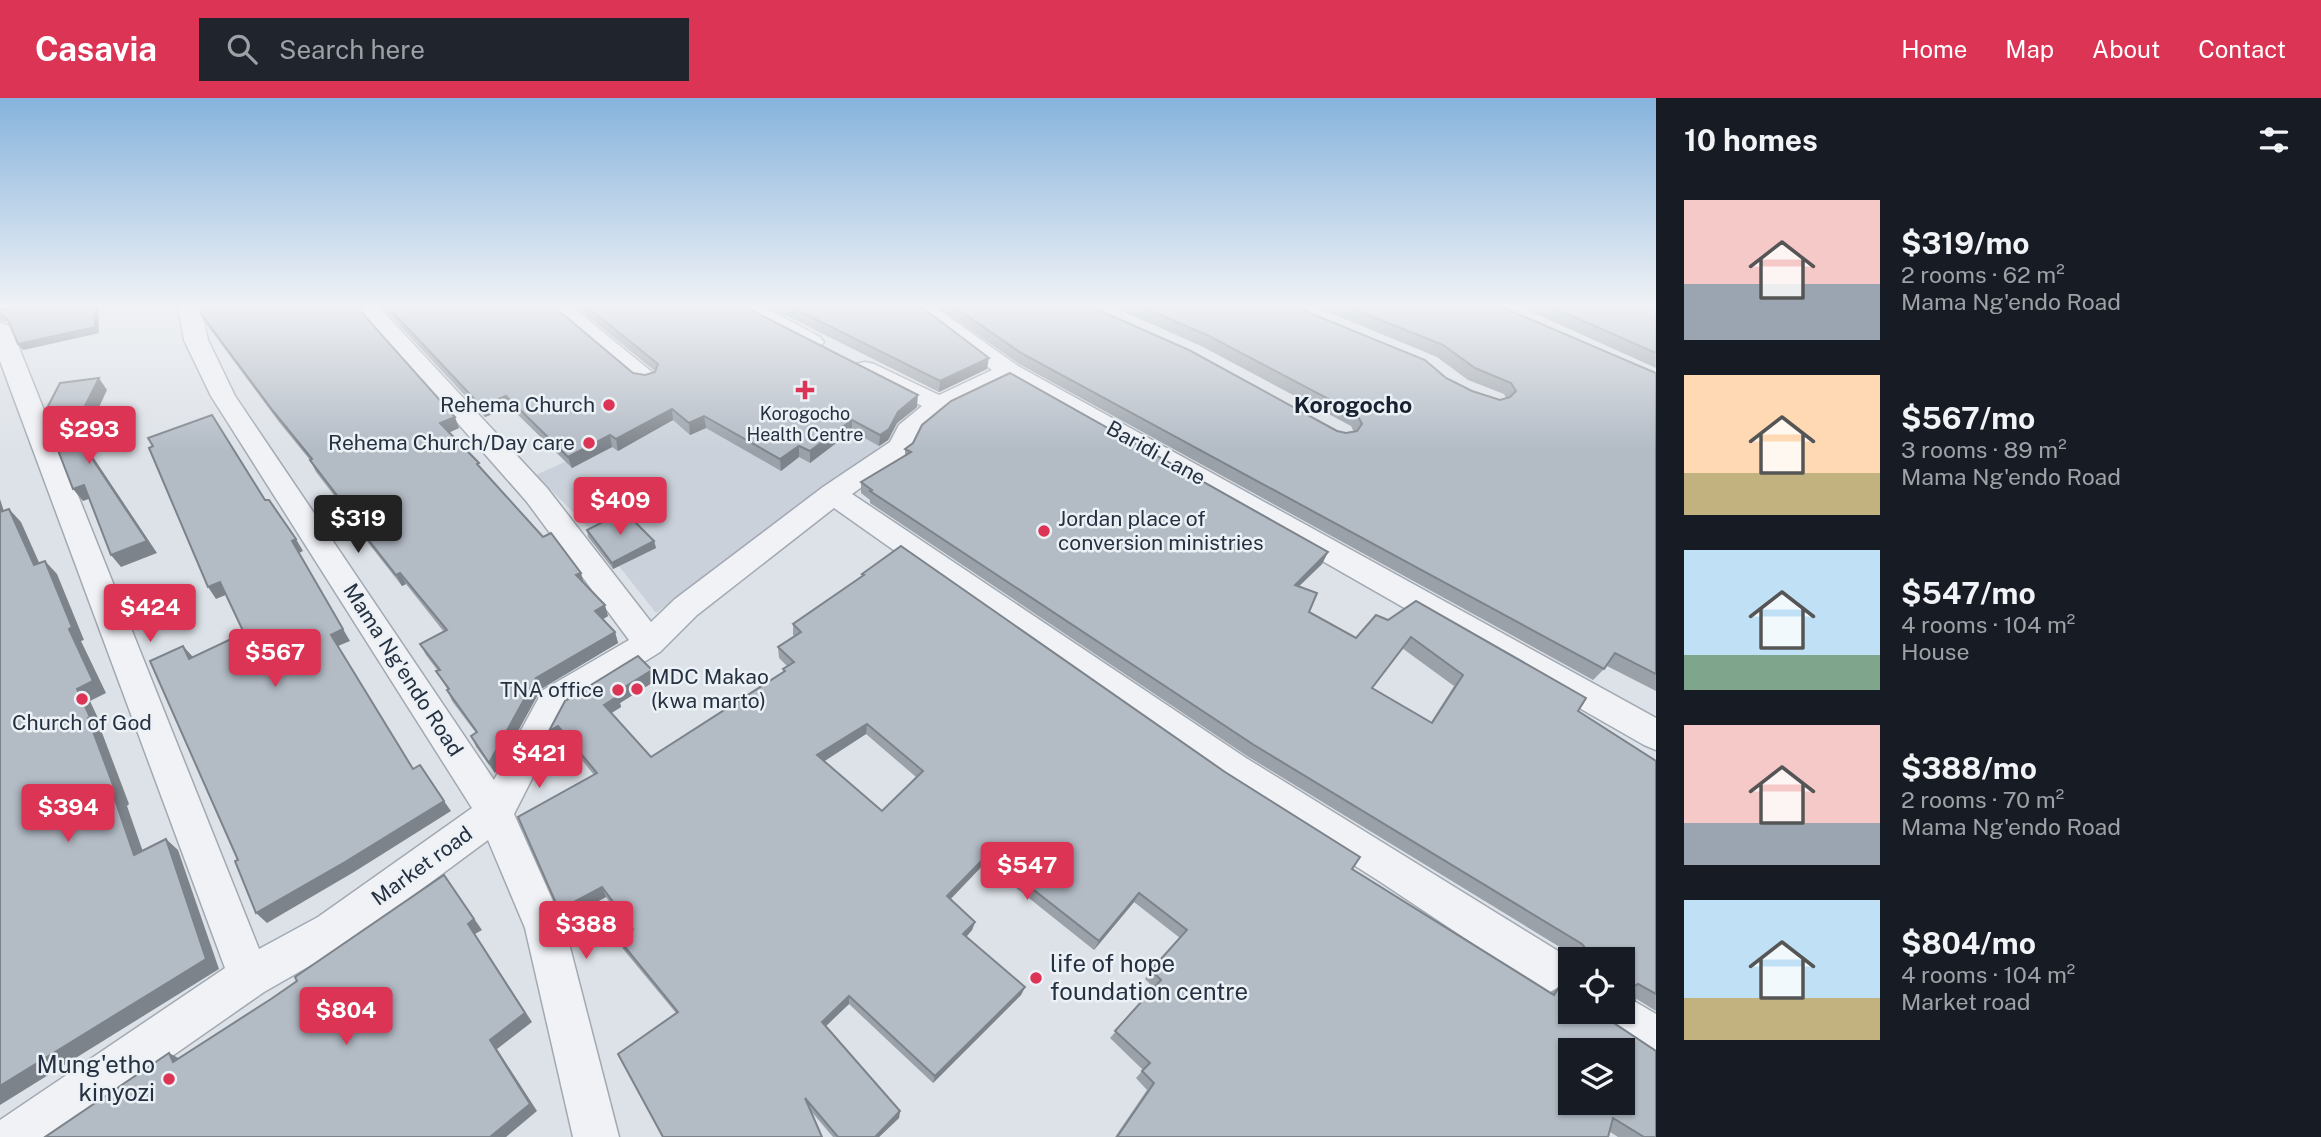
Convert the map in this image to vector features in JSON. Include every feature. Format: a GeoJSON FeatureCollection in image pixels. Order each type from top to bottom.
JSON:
{"type":"FeatureCollection","features":[{"type":"Feature","properties":{"kind":"street"},"geometry":{"type":"LineString","coordinates":[[9,353],[249,977]]}},
{"type":"Feature","properties":{"kind":"street","name":"Mama Ng'endo Road"},"geometry":{"type":"LineString","coordinates":[[203,353],[223,396],[495,813],[545,928],[596,1137]]}},
{"type":"Feature","properties":{"kind":"street"},"geometry":{"type":"LineString","coordinates":[[409,353],[537,495],[649,643]]}},
{"type":"Feature","properties":{"kind":"street"},"geometry":{"type":"LineString","coordinates":[[617,353],[646,377]]}},
{"type":"Feature","properties":{"kind":"street"},"geometry":{"type":"LineString","coordinates":[[835,353],[939,405]]}},
{"type":"Feature","properties":{"kind":"street","name":"Baridi Lane"},"geometry":{"type":"LineString","coordinates":[[985,353],[1009,371],[1656,736]]}},
{"type":"Feature","properties":{"kind":"street","name":"Market road"},"geometry":{"type":"LineString","coordinates":[[16,1137],[249,977],[332,931],[495,813],[555,700],[649,643],[686,607],[833,494],[901,447],[908,431],[939,405],[1009,371]]}},
{"type":"Feature","properties":{"kind":"street"},"geometry":{"type":"LineString","coordinates":[[833,494],[1233,769],[1393,867],[1558,975]]}},
{"type":"Feature","properties":{"kind":"street"},"geometry":{"type":"LineString","coordinates":[[1631,1024],[1656,1040]]}},
{"type":"Feature","properties":{"kind":"shaded area"},"geometry":{"type":"Polygon","coordinates":[[[772,353],[819,353],[925,413],[656,613],[588,527],[536,475],[658,420],[772,353]]]}},
{"type":"Feature","properties":{"kind":"building"},"geometry":{"type":"Polygon","coordinates":[[[230,353],[398,353],[455,417],[440,423],[479,463],[477,464],[543,537],[551,533],[581,573],[576,575],[605,605],[595,611],[615,632],[536,678],[489,763],[471,736],[477,732],[447,690],[449,689],[436,671],[440,670],[420,644],[447,630],[400,573],[396,575],[356,524],[358,523],[310,460],[312,459],[230,353]]]}},
{"type":"Feature","properties":{"kind":"building"},"geometry":{"type":"Polygon","coordinates":[[[432,353],[610,353],[633,373],[645,375],[655,372],[658,364],[645,353],[836,353],[918,395],[898,412],[889,429],[880,435],[852,420],[810,451],[799,446],[780,459],[704,416],[689,423],[672,409],[616,439],[610,435],[568,457],[506,396],[481,406],[432,353]]]}},
{"type":"Feature","properties":{"kind":"building"},"geometry":{"type":"Polygon","coordinates":[[[885,353],[983,353],[989,358],[940,381],[885,353]]]}},
{"type":"Feature","properties":{"kind":"building"},"geometry":{"type":"Polygon","coordinates":[[[1022,353],[1195,353],[1337,431],[1346,433],[1357,431],[1362,424],[1357,414],[1242,353],[1409,353],[1425,360],[1446,378],[1472,391],[1500,400],[1510,397],[1516,391],[1511,383],[1475,368],[1455,353],[1610,353],[1656,373],[1656,674],[1615,653],[1604,669],[1022,353]]]}},
{"type":"Feature","properties":{"kind":"building"},"geometry":{"type":"Polygon","coordinates":[[[1010,373],[1328,552],[1295,585],[1317,593],[1309,612],[1356,638],[1376,615],[1388,620],[1416,601],[1586,698],[1578,711],[1656,761],[1656,994],[1638,984],[1635,986],[1635,947],[1584,947],[1254,745],[870,491],[872,490],[861,482],[911,452],[905,449],[913,443],[922,425],[951,401],[1010,373]],[[1411,637],[1372,688],[1432,723],[1463,675],[1411,637]]]}},
{"type":"Feature","properties":{"kind":"building"},"geometry":{"type":"Polygon","coordinates":[[[99,378],[73,430],[147,541],[111,555],[84,485],[73,489],[44,414],[60,383],[99,378]]]}},
{"type":"Feature","properties":{"kind":"building"},"geometry":{"type":"Polygon","coordinates":[[[212,415],[265,500],[269,500],[296,539],[292,541],[343,629],[331,635],[413,769],[420,765],[444,801],[256,913],[235,861],[238,860],[150,661],[183,646],[189,659],[244,633],[220,582],[208,587],[149,448],[153,446],[148,438],[212,415]]]}},
{"type":"Feature","properties":{"kind":"building"},"geometry":{"type":"Polygon","coordinates":[[[9,509],[34,565],[45,561],[72,627],[69,629],[93,681],[77,689],[90,717],[88,718],[116,793],[113,794],[134,855],[166,839],[206,959],[0,1086],[0,512],[9,509]]]}},
{"type":"Feature","properties":{"kind":"building"},"geometry":{"type":"Polygon","coordinates":[[[624,511],[654,541],[612,563],[587,530],[624,511]]]}},
{"type":"Feature","properties":{"kind":"building"},"geometry":{"type":"Polygon","coordinates":[[[901,546],[1225,772],[1360,857],[1352,869],[1554,995],[1558,989],[1558,1024],[1616,1024],[1656,1051],[1656,1137],[1644,1137],[1613,1118],[1608,1137],[1117,1137],[1154,1083],[1142,1071],[1150,1063],[1115,1031],[1161,980],[1151,970],[1187,930],[1139,893],[1099,941],[988,854],[947,896],[975,922],[963,934],[1025,987],[935,1076],[849,996],[822,1022],[900,1111],[875,1137],[838,1137],[805,1098],[822,1137],[663,1137],[618,1054],[678,1012],[620,941],[633,929],[602,887],[559,910],[518,817],[597,773],[558,726],[549,731],[565,701],[638,656],[652,670],[615,693],[618,696],[604,705],[651,757],[785,671],[783,669],[794,662],[778,647],[801,632],[793,624],[864,575],[862,574],[901,546]],[[867,724],[817,755],[882,811],[923,771],[867,724]]]}},
{"type":"Feature","properties":{"kind":"building"},"geometry":{"type":"Polygon","coordinates":[[[444,875],[474,919],[468,924],[525,1013],[490,1040],[530,1104],[490,1137],[45,1137],[169,1053],[173,1062],[271,999],[297,981],[295,977],[444,875]]]}},
{"type":"Feature","properties":{"kind":"place","name":"Korogocho Health Centre"},"geometry":{"type":"Point","coordinates":[805,390]}},
{"type":"Feature","properties":{"kind":"place","name":"Rehema Church"},"geometry":{"type":"Point","coordinates":[609,405]}},
{"type":"Feature","properties":{"kind":"place","name":"Rehema Church/Day care"},"geometry":{"type":"Point","coordinates":[589,443]}},
{"type":"Feature","properties":{"kind":"place","name":"Jordan place of conversion ministries"},"geometry":{"type":"Point","coordinates":[1044,531]}},
{"type":"Feature","properties":{"kind":"place","name":"MDC Makao (kwa marto)"},"geometry":{"type":"Point","coordinates":[637,689]}},
{"type":"Feature","properties":{"kind":"place","name":"TNA office"},"geometry":{"type":"Point","coordinates":[618,690]}},
{"type":"Feature","properties":{"kind":"place","name":"Church of God"},"geometry":{"type":"Point","coordinates":[82,699]}},
{"type":"Feature","properties":{"kind":"place","name":"life of hope foundation centre"},"geometry":{"type":"Point","coordinates":[1036,978]}},
{"type":"Feature","properties":{"kind":"place","name":"Mung'etho kinyozi"},"geometry":{"type":"Point","coordinates":[169,1079]}},
{"type":"Feature","properties":{"kind":"district","name":"Korogocho"},"geometry":{"type":"Point","coordinates":[1353,405]}}]}
